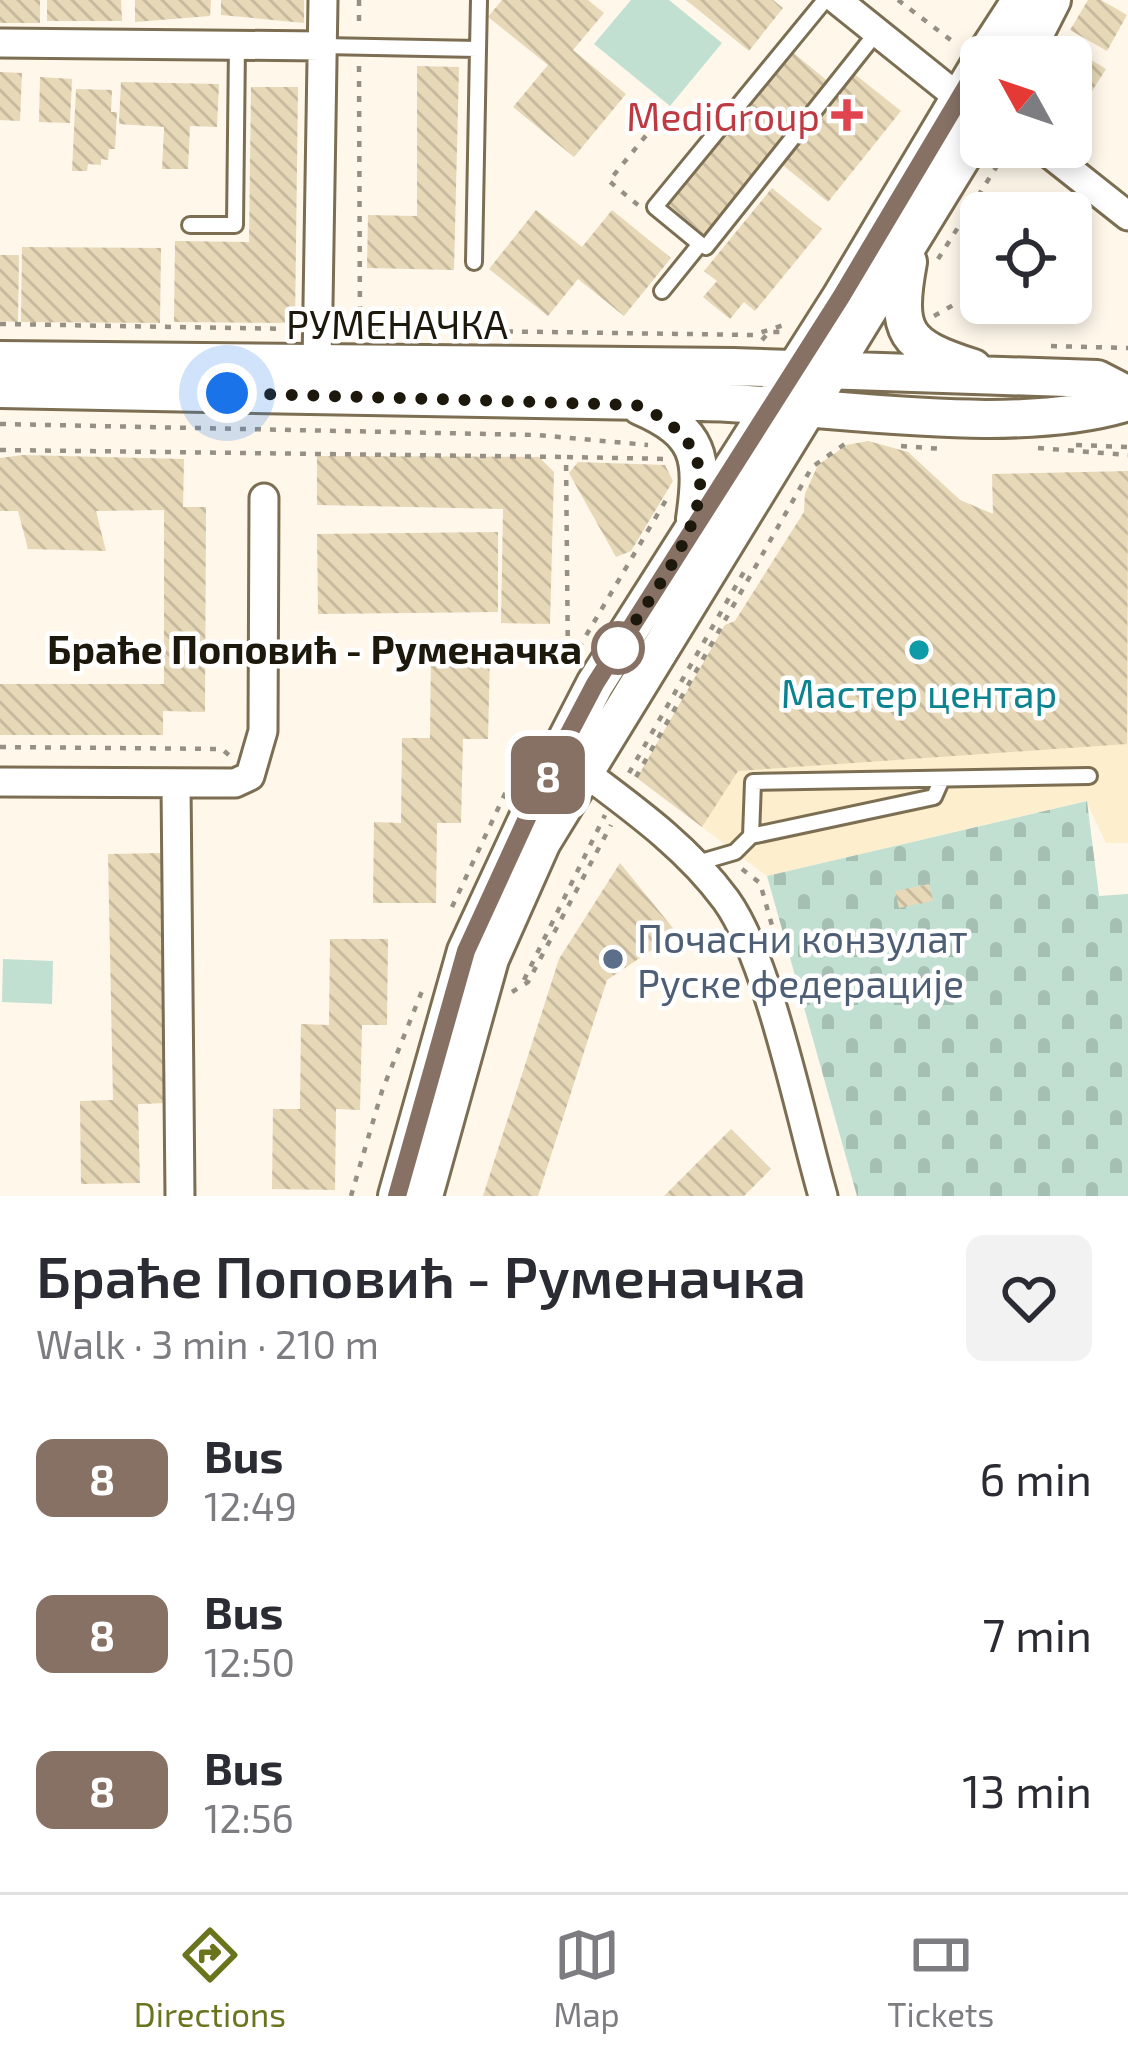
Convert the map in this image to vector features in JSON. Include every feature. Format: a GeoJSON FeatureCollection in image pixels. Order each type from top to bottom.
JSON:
{"type":"FeatureCollection","features":[{"type":"Feature","properties":{"kind":"street"},"geometry":{"type":"LineString","coordinates":[[317,347],[323,0]]}},
{"type":"Feature","properties":{"kind":"street"},"geometry":{"type":"LineString","coordinates":[[837,0],[960,103]]}},
{"type":"Feature","properties":{"kind":"street"},"geometry":{"type":"LineString","coordinates":[[990,36],[1021,0]]}},
{"type":"Feature","properties":{"kind":"street"},"geometry":{"type":"LineString","coordinates":[[1034,36],[1052,0]]}},
{"type":"Feature","properties":{"kind":"street"},"geometry":{"type":"LineString","coordinates":[[0,43],[322,46]]}},
{"type":"Feature","properties":{"kind":"street"},"geometry":{"type":"LineString","coordinates":[[397,1196],[466,951],[502,866],[595,684],[794,370],[960,127]]}},
{"type":"Feature","properties":{"kind":"street"},"geometry":{"type":"LineString","coordinates":[[960,142],[900,305],[906,332],[924,350],[1005,377]]}},
{"type":"Feature","properties":{"kind":"street"},"geometry":{"type":"LineString","coordinates":[[1067,168],[1128,216]]}},
{"type":"Feature","properties":{"kind":"street"},"geometry":{"type":"LineString","coordinates":[[424,1196],[490,959],[525,876],[583,772],[808,409],[921,258]]}},
{"type":"Feature","properties":{"kind":"street","name":"РУМЕНАЧКА"},"geometry":{"type":"LineString","coordinates":[[0,361],[317,347],[832,372],[1097,379],[1128,399]]}},
{"type":"Feature","properties":{"kind":"street","name":"РУМЕНАЧКА"},"geometry":{"type":"LineString","coordinates":[[0,389],[1073,415],[1128,399]]}},
{"type":"Feature","properties":{"kind":"street"},"geometry":{"type":"LineString","coordinates":[[636,405],[676,424],[695,448],[701,479],[694,527]]}},
{"type":"Feature","properties":{"kind":"street"},"geometry":{"type":"LineString","coordinates":[[0,782],[235,783],[250,776],[262,731],[264,499]]}},
{"type":"Feature","properties":{"kind":"street"},"geometry":{"type":"LineString","coordinates":[[583,772],[694,864],[727,902],[745,935],[823,1196]]}},
{"type":"Feature","properties":{"kind":"street"},"geometry":{"type":"LineString","coordinates":[[176,784],[180,1196]]}},
{"type":"Feature","properties":{"kind":"lane"},"geometry":{"type":"LineString","coordinates":[[474,262],[478,0]]}},
{"type":"Feature","properties":{"kind":"lane"},"geometry":{"type":"LineString","coordinates":[[825,0],[655,207],[700,244],[706,247],[877,32]]}},
{"type":"Feature","properties":{"kind":"lane"},"geometry":{"type":"LineString","coordinates":[[190,225],[235,226],[237,45]]}},
{"type":"Feature","properties":{"kind":"lane"},"geometry":{"type":"LineString","coordinates":[[322,46],[478,49]]}},
{"type":"Feature","properties":{"kind":"lane"},"geometry":{"type":"LineString","coordinates":[[662,291],[700,244]]}},
{"type":"Feature","properties":{"kind":"lane"},"geometry":{"type":"LineString","coordinates":[[751,836],[753,782],[1089,776]]}},
{"type":"Feature","properties":{"kind":"lane"},"geometry":{"type":"LineString","coordinates":[[694,864],[735,852],[751,836],[934,797],[942,778]]}},
{"type":"Feature","properties":{"kind":"path"},"geometry":{"type":"LineString","coordinates":[[358,0],[360,329]]}},
{"type":"Feature","properties":{"kind":"path"},"geometry":{"type":"LineString","coordinates":[[898,0],[960,45]]}},
{"type":"Feature","properties":{"kind":"path"},"geometry":{"type":"LineString","coordinates":[[655,207],[642,208],[609,181],[670,106]]}},
{"type":"Feature","properties":{"kind":"path"},"geometry":{"type":"LineString","coordinates":[[921,258],[992,168]]}},
{"type":"Feature","properties":{"kind":"path"},"geometry":{"type":"LineString","coordinates":[[919,326],[956,304]]}},
{"type":"Feature","properties":{"kind":"path"},"geometry":{"type":"LineString","coordinates":[[0,324],[317,347],[360,329],[753,335],[801,319]]}},
{"type":"Feature","properties":{"kind":"path"},"geometry":{"type":"LineString","coordinates":[[1039,346],[1128,348]]}},
{"type":"Feature","properties":{"kind":"path"},"geometry":{"type":"LineString","coordinates":[[0,424],[536,435],[663,445]]}},
{"type":"Feature","properties":{"kind":"path"},"geometry":{"type":"LineString","coordinates":[[620,798],[812,467],[830,450],[867,440]]}},
{"type":"Feature","properties":{"kind":"path"},"geometry":{"type":"LineString","coordinates":[[898,445],[913,451],[949,449]]}},
{"type":"Feature","properties":{"kind":"path"},"geometry":{"type":"LineString","coordinates":[[783,496],[817,448]]}},
{"type":"Feature","properties":{"kind":"path"},"geometry":{"type":"LineString","coordinates":[[1025,448],[1128,455]]}},
{"type":"Feature","properties":{"kind":"path"},"geometry":{"type":"LineString","coordinates":[[0,450],[669,459],[678,472]]}},
{"type":"Feature","properties":{"kind":"path"},"geometry":{"type":"LineString","coordinates":[[566,457],[568,666],[676,482]]}},
{"type":"Feature","properties":{"kind":"path"},"geometry":{"type":"LineString","coordinates":[[526,981],[620,798],[740,586],[754,548]]}},
{"type":"Feature","properties":{"kind":"path"},"geometry":{"type":"LineString","coordinates":[[0,747],[223,749],[250,776]]}},
{"type":"Feature","properties":{"kind":"shaded area","name":"Мастер центар"},"geometry":{"type":"Polygon","coordinates":[[[868,441],[908,452],[960,500],[993,514],[1128,511],[1128,843],[1106,843],[1086,801],[767,876],[637,778],[725,625],[735,621],[804,512],[805,494],[818,465],[847,445],[868,441]]]}},
{"type":"Feature","properties":{"kind":"green space"},"geometry":{"type":"Polygon","coordinates":[[[631,0],[669,0],[722,43],[670,106],[594,44],[631,0]]]}},
{"type":"Feature","properties":{"kind":"green space"},"geometry":{"type":"Polygon","coordinates":[[[1087,801],[1099,896],[1128,894],[1128,1196],[857,1196],[767,876],[1087,801]]]}},
{"type":"Feature","properties":{"kind":"green space"},"geometry":{"type":"Polygon","coordinates":[[[3,959],[53,961],[52,1004],[2,1002],[3,959]]]}},
{"type":"Feature","properties":{"kind":"building"},"geometry":{"type":"Polygon","coordinates":[[[0,0],[40,0],[40,23],[0,23],[0,0]]]}},
{"type":"Feature","properties":{"kind":"building"},"geometry":{"type":"Polygon","coordinates":[[[47,0],[121,0],[122,21],[47,21],[47,0]]]}},
{"type":"Feature","properties":{"kind":"building"},"geometry":{"type":"Polygon","coordinates":[[[135,0],[211,0],[210,16],[135,22],[135,0]]]}},
{"type":"Feature","properties":{"kind":"building"},"geometry":{"type":"Polygon","coordinates":[[[221,0],[304,0],[304,23],[221,15],[221,0]]]}},
{"type":"Feature","properties":{"kind":"building"},"geometry":{"type":"Polygon","coordinates":[[[502,0],[588,0],[604,13],[573,50],[626,94],[574,157],[513,107],[548,65],[488,17],[502,0]]]}},
{"type":"Feature","properties":{"kind":"building"},"geometry":{"type":"Polygon","coordinates":[[[686,0],[773,0],[783,8],[749,51],[686,0]]]}},
{"type":"Feature","properties":{"kind":"building"},"geometry":{"type":"Polygon","coordinates":[[[1088,0],[1101,0],[1127,15],[1107,51],[1092,42],[1092,36],[1070,30],[1088,0]]]}},
{"type":"Feature","properties":{"kind":"building"},"geometry":{"type":"Polygon","coordinates":[[[790,50],[830,83],[705,235],[666,203],[790,50]]]}},
{"type":"Feature","properties":{"kind":"building"},"geometry":{"type":"Polygon","coordinates":[[[1092,60],[1106,69],[1092,91],[1092,60]]]}},
{"type":"Feature","properties":{"kind":"building"},"geometry":{"type":"Polygon","coordinates":[[[417,66],[459,67],[454,270],[367,268],[368,215],[417,216],[417,66]]]}},
{"type":"Feature","properties":{"kind":"building"},"geometry":{"type":"Polygon","coordinates":[[[0,72],[22,73],[20,121],[0,120],[0,72]]]}},
{"type":"Feature","properties":{"kind":"building"},"geometry":{"type":"Polygon","coordinates":[[[852,72],[901,111],[828,202],[779,162],[852,72]]]}},
{"type":"Feature","properties":{"kind":"building"},"geometry":{"type":"Polygon","coordinates":[[[40,77],[72,79],[70,123],[39,122],[40,77]]]}},
{"type":"Feature","properties":{"kind":"building"},"geometry":{"type":"Polygon","coordinates":[[[121,82],[219,84],[217,127],[190,126],[188,169],[162,169],[164,127],[119,124],[121,82]]]}},
{"type":"Feature","properties":{"kind":"building"},"geometry":{"type":"Polygon","coordinates":[[[251,87],[298,87],[295,323],[174,322],[175,241],[249,242],[251,87]]]}},
{"type":"Feature","properties":{"kind":"building"},"geometry":{"type":"Polygon","coordinates":[[[76,89],[112,90],[111,112],[117,112],[115,149],[109,149],[108,160],[101,159],[101,165],[88,164],[87,171],[72,171],[76,89]]]}},
{"type":"Feature","properties":{"kind":"building"},"geometry":{"type":"Polygon","coordinates":[[[772,188],[822,229],[755,311],[744,302],[730,319],[703,297],[717,281],[704,271],[772,188]]]}},
{"type":"Feature","properties":{"kind":"building"},"geometry":{"type":"Polygon","coordinates":[[[536,210],[582,247],[612,210],[671,258],[624,316],[578,279],[548,316],[489,269],[536,210]]]}},
{"type":"Feature","properties":{"kind":"building"},"geometry":{"type":"Polygon","coordinates":[[[22,247],[161,248],[160,323],[21,322],[22,247]]]}},
{"type":"Feature","properties":{"kind":"building"},"geometry":{"type":"Polygon","coordinates":[[[0,255],[19,255],[18,322],[0,321],[0,255]]]}},
{"type":"Feature","properties":{"kind":"building","name":"Мастер центар"},"geometry":{"type":"Polygon","coordinates":[[[868,441],[908,452],[960,500],[993,514],[992,474],[1128,471],[1127,744],[738,771],[702,827],[637,778],[725,625],[735,621],[804,512],[805,494],[818,465],[847,445],[868,441]]]}},
{"type":"Feature","properties":{"kind":"building"},"geometry":{"type":"Polygon","coordinates":[[[317,456],[539,457],[554,472],[550,624],[501,623],[503,509],[317,505],[317,456]]]}},
{"type":"Feature","properties":{"kind":"building"},"geometry":{"type":"Polygon","coordinates":[[[0,458],[184,459],[183,507],[206,507],[205,712],[163,711],[163,735],[0,735],[0,684],[164,684],[164,510],[96,511],[106,551],[28,549],[18,511],[0,511],[0,458]]]}},
{"type":"Feature","properties":{"kind":"building"},"geometry":{"type":"Polygon","coordinates":[[[578,462],[665,465],[673,481],[631,551],[616,557],[569,473],[578,462]]]}},
{"type":"Feature","properties":{"kind":"building"},"geometry":{"type":"Polygon","coordinates":[[[498,532],[498,612],[318,614],[317,534],[498,532]]]}},
{"type":"Feature","properties":{"kind":"building"},"geometry":{"type":"Polygon","coordinates":[[[431,652],[490,653],[488,739],[463,739],[461,823],[437,823],[436,903],[373,903],[374,822],[401,823],[402,738],[430,738],[431,652]]]}},
{"type":"Feature","properties":{"kind":"building"},"geometry":{"type":"Polygon","coordinates":[[[165,853],[169,1103],[138,1104],[140,1183],[81,1184],[80,1101],[113,1100],[108,854],[165,853]]]}},
{"type":"Feature","properties":{"kind":"building"},"geometry":{"type":"Polygon","coordinates":[[[620,863],[677,933],[607,980],[538,1196],[483,1196],[559,959],[620,863]]]}},
{"type":"Feature","properties":{"kind":"building"},"geometry":{"type":"Polygon","coordinates":[[[929,884],[933,901],[899,908],[895,891],[929,884]]]}},
{"type":"Feature","properties":{"kind":"building"},"geometry":{"type":"Polygon","coordinates":[[[330,939],[388,939],[387,1025],[362,1025],[360,1110],[336,1109],[335,1190],[272,1189],[273,1109],[300,1109],[301,1024],[329,1025],[330,939]]]}},
{"type":"Feature","properties":{"kind":"building"},"geometry":{"type":"Polygon","coordinates":[[[731,1129],[771,1169],[744,1196],[664,1196],[731,1129]]]}},
{"type":"Feature","properties":{"kind":"bus line","name":"8"},"geometry":{"type":"LineString","coordinates":[[397,1196],[466,951],[544,781],[595,684],[841,297],[960,97]]}},
{"type":"Feature","properties":{"kind":"place","name":"MediGroup"},"geometry":{"type":"Point","coordinates":[847,115]}},
{"type":"Feature","properties":{"kind":"place","name":"Браће Поповић - Руменачка"},"geometry":{"type":"Point","coordinates":[618,648]}},
{"type":"Feature","properties":{"kind":"place","name":"Мастер центар"},"geometry":{"type":"Point","coordinates":[919,650]}},
{"type":"Feature","properties":{"kind":"place","name":"Почасни конзулат Руске федерације"},"geometry":{"type":"Point","coordinates":[613,959]}},
{"type":"Feature","properties":{"kind":"route"},"geometry":{"type":"LineString","coordinates":[[227,393],[636,405],[676,424],[698,458],[701,479],[694,527],[618,648]]}}]}
